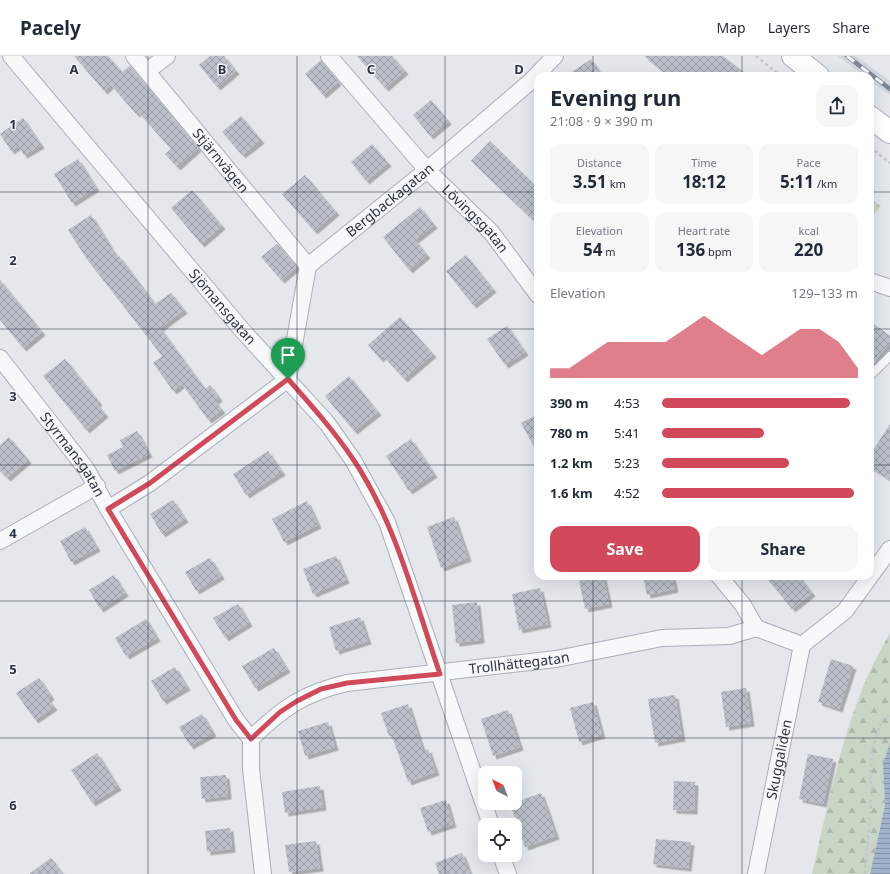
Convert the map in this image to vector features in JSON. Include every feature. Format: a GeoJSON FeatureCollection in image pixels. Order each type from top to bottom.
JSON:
{"type":"FeatureCollection","features":[{"type":"Feature","properties":{"kind":"street","name":"Sjömansgatan"},"geometry":{"type":"LineString","coordinates":[[12,56],[242,330],[327,423],[353,460],[370,489],[389,529],[489,818]]}},
{"type":"Feature","properties":{"kind":"street","name":"Stjärnvägen"},"geometry":{"type":"LineString","coordinates":[[134,56],[308,266]]}},
{"type":"Feature","properties":{"kind":"street"},"geometry":{"type":"LineString","coordinates":[[147,71],[167,56]]}},
{"type":"Feature","properties":{"kind":"street","name":"Lövingsgatan"},"geometry":{"type":"LineString","coordinates":[[329,56],[428,170],[491,232],[534,290]]}},
{"type":"Feature","properties":{"kind":"street","name":"Bergbackagatan"},"geometry":{"type":"LineString","coordinates":[[540,72],[555,56]]}},
{"type":"Feature","properties":{"kind":"street"},"geometry":{"type":"LineString","coordinates":[[793,56],[813,72]]}},
{"type":"Feature","properties":{"kind":"street","name":"Bergbackagatan"},"geometry":{"type":"LineString","coordinates":[[308,266],[428,170],[534,78]]}},
{"type":"Feature","properties":{"kind":"street"},"geometry":{"type":"LineString","coordinates":[[874,120],[890,132]]}},
{"type":"Feature","properties":{"kind":"street"},"geometry":{"type":"LineString","coordinates":[[108,509],[150,483],[288,379],[308,266]]}},
{"type":"Feature","properties":{"kind":"street"},"geometry":{"type":"LineString","coordinates":[[874,282],[890,288]]}},
{"type":"Feature","properties":{"kind":"street","name":"Styrmansgatan"},"geometry":{"type":"LineString","coordinates":[[0,358],[87,470],[97,486],[108,509],[236,720],[251,739]]}},
{"type":"Feature","properties":{"kind":"street"},"geometry":{"type":"LineString","coordinates":[[0,541],[97,486]]}},
{"type":"Feature","properties":{"kind":"street"},"geometry":{"type":"LineString","coordinates":[[874,571],[890,549]]}},
{"type":"Feature","properties":{"kind":"street"},"geometry":{"type":"LineString","coordinates":[[722,580],[743,605],[756,628],[802,645],[845,611],[868,580]]}},
{"type":"Feature","properties":{"kind":"street","name":"Trollhättegatan"},"geometry":{"type":"LineString","coordinates":[[251,739],[280,712],[297,701],[321,689],[347,683],[440,674],[556,659],[662,638],[729,636],[756,628]]}},
{"type":"Feature","properties":{"kind":"street","name":"Skuggaliden"},"geometry":{"type":"LineString","coordinates":[[756,874],[802,645]]}},
{"type":"Feature","properties":{"kind":"street"},"geometry":{"type":"LineString","coordinates":[[251,739],[251,769],[263,874]]}},
{"type":"Feature","properties":{"kind":"street"},"geometry":{"type":"LineString","coordinates":[[504,862],[508,874]]}},
{"type":"Feature","properties":{"kind":"lane"},"geometry":{"type":"LineString","coordinates":[[874,372],[890,356]]}},
{"type":"Feature","properties":{"kind":"path"},"geometry":{"type":"LineString","coordinates":[[756,56],[777,72]]}},
{"type":"Feature","properties":{"kind":"path"},"geometry":{"type":"LineString","coordinates":[[874,150],[890,163]]}},
{"type":"Feature","properties":{"kind":"path"},"geometry":{"type":"LineString","coordinates":[[865,874],[872,788],[870,772],[873,748],[881,722],[884,717],[890,716]]}},
{"type":"Feature","properties":{"kind":"shaded area"},"geometry":{"type":"Polygon","coordinates":[[[838,56],[856,56],[890,81],[890,95],[874,84],[874,72],[859,72],[838,56]]]}},
{"type":"Feature","properties":{"kind":"green space"},"geometry":{"type":"Polygon","coordinates":[[[874,201],[881,206],[874,215],[874,201]]]}},
{"type":"Feature","properties":{"kind":"green space"},"geometry":{"type":"Polygon","coordinates":[[[890,633],[890,743],[883,764],[885,805],[870,874],[812,874],[833,781],[851,720],[875,661],[890,633]]]}},
{"type":"Feature","properties":{"kind":"water"},"geometry":{"type":"Polygon","coordinates":[[[890,743],[890,874],[870,874],[885,805],[883,764],[890,743]]]}},
{"type":"Feature","properties":{"kind":"building"},"geometry":{"type":"Polygon","coordinates":[[[74,56],[108,56],[122,72],[130,66],[198,148],[177,167],[165,154],[171,149],[138,112],[136,114],[111,85],[104,91],[74,56]]]}},
{"type":"Feature","properties":{"kind":"building"},"geometry":{"type":"Polygon","coordinates":[[[210,56],[224,56],[236,71],[217,87],[199,65],[210,56]]]}},
{"type":"Feature","properties":{"kind":"building"},"geometry":{"type":"Polygon","coordinates":[[[357,56],[392,56],[405,71],[385,88],[357,56]]]}},
{"type":"Feature","properties":{"kind":"building"},"geometry":{"type":"Polygon","coordinates":[[[644,56],[723,56],[744,72],[663,72],[644,56]]]}},
{"type":"Feature","properties":{"kind":"building"},"geometry":{"type":"Polygon","coordinates":[[[591,59],[599,72],[572,72],[591,59]]]}},
{"type":"Feature","properties":{"kind":"building"},"geometry":{"type":"Polygon","coordinates":[[[321,60],[338,82],[323,95],[305,74],[321,60]]]}},
{"type":"Feature","properties":{"kind":"building"},"geometry":{"type":"Polygon","coordinates":[[[431,100],[448,121],[430,136],[413,115],[431,100]]]}},
{"type":"Feature","properties":{"kind":"building"},"geometry":{"type":"Polygon","coordinates":[[[241,116],[261,140],[242,155],[222,132],[241,116]]]}},
{"type":"Feature","properties":{"kind":"building"},"geometry":{"type":"Polygon","coordinates":[[[23,118],[41,145],[24,155],[18,146],[11,151],[0,134],[23,118]]]}},
{"type":"Feature","properties":{"kind":"building"},"geometry":{"type":"Polygon","coordinates":[[[490,141],[534,184],[534,221],[471,161],[490,141]]]}},
{"type":"Feature","properties":{"kind":"building"},"geometry":{"type":"Polygon","coordinates":[[[372,144],[388,163],[366,181],[351,162],[372,144]]]}},
{"type":"Feature","properties":{"kind":"building"},"geometry":{"type":"Polygon","coordinates":[[[78,159],[96,188],[72,203],[54,174],[78,159]]]}},
{"type":"Feature","properties":{"kind":"building"},"geometry":{"type":"Polygon","coordinates":[[[305,175],[336,212],[314,231],[282,194],[305,175]]]}},
{"type":"Feature","properties":{"kind":"building"},"geometry":{"type":"Polygon","coordinates":[[[192,190],[222,226],[201,244],[171,208],[192,190]]]}},
{"type":"Feature","properties":{"kind":"building"},"geometry":{"type":"Polygon","coordinates":[[[420,207],[434,225],[415,240],[427,255],[409,270],[383,237],[420,207]]]}},
{"type":"Feature","properties":{"kind":"building"},"geometry":{"type":"Polygon","coordinates":[[[91,215],[117,257],[119,256],[155,304],[171,293],[184,310],[160,328],[205,389],[210,385],[219,398],[215,401],[222,410],[208,420],[182,384],[173,391],[153,363],[162,356],[86,258],[68,230],[91,215]]]}},
{"type":"Feature","properties":{"kind":"building"},"geometry":{"type":"Polygon","coordinates":[[[277,244],[297,267],[281,280],[261,257],[277,244]]]}},
{"type":"Feature","properties":{"kind":"building"},"geometry":{"type":"Polygon","coordinates":[[[466,255],[493,289],[473,305],[446,271],[466,255]]]}},
{"type":"Feature","properties":{"kind":"building"},"geometry":{"type":"Polygon","coordinates":[[[0,280],[42,332],[23,348],[0,320],[0,280]]]}},
{"type":"Feature","properties":{"kind":"building"},"geometry":{"type":"Polygon","coordinates":[[[400,317],[433,354],[404,379],[383,356],[380,359],[368,345],[400,317]]]}},
{"type":"Feature","properties":{"kind":"building"},"geometry":{"type":"Polygon","coordinates":[[[874,324],[890,336],[890,342],[874,363],[874,324]]]}},
{"type":"Feature","properties":{"kind":"building"},"geometry":{"type":"Polygon","coordinates":[[[507,326],[525,352],[505,365],[487,339],[507,326]]]}},
{"type":"Feature","properties":{"kind":"building"},"geometry":{"type":"Polygon","coordinates":[[[65,359],[99,402],[97,404],[105,414],[86,430],[43,376],[65,359]]]}},
{"type":"Feature","properties":{"kind":"building"},"geometry":{"type":"Polygon","coordinates":[[[349,376],[378,412],[354,431],[325,396],[349,376]]]}},
{"type":"Feature","properties":{"kind":"building"},"geometry":{"type":"Polygon","coordinates":[[[534,416],[534,447],[521,423],[534,416]]]}},
{"type":"Feature","properties":{"kind":"building"},"geometry":{"type":"Polygon","coordinates":[[[890,424],[890,480],[874,470],[874,449],[890,424]]]}},
{"type":"Feature","properties":{"kind":"building"},"geometry":{"type":"Polygon","coordinates":[[[137,431],[149,454],[115,471],[107,455],[123,447],[120,440],[137,431]]]}},
{"type":"Feature","properties":{"kind":"building"},"geometry":{"type":"Polygon","coordinates":[[[9,437],[28,460],[7,478],[0,471],[0,445],[9,437]]]}},
{"type":"Feature","properties":{"kind":"building"},"geometry":{"type":"Polygon","coordinates":[[[411,439],[434,474],[409,491],[386,456],[411,439]]]}},
{"type":"Feature","properties":{"kind":"building"},"geometry":{"type":"Polygon","coordinates":[[[268,451],[282,472],[246,495],[233,474],[268,451]]]}},
{"type":"Feature","properties":{"kind":"building"},"geometry":{"type":"Polygon","coordinates":[[[173,500],[185,519],[162,534],[150,514],[173,500]]]}},
{"type":"Feature","properties":{"kind":"building"},"geometry":{"type":"Polygon","coordinates":[[[307,501],[318,525],[284,542],[272,519],[307,501]]]}},
{"type":"Feature","properties":{"kind":"building"},"geometry":{"type":"Polygon","coordinates":[[[454,517],[468,558],[441,568],[427,527],[454,517]]]}},
{"type":"Feature","properties":{"kind":"building"},"geometry":{"type":"Polygon","coordinates":[[[85,527],[97,548],[71,562],[60,541],[85,527]]]}},
{"type":"Feature","properties":{"kind":"building"},"geometry":{"type":"Polygon","coordinates":[[[336,556],[346,580],[313,594],[303,569],[336,556]]]}},
{"type":"Feature","properties":{"kind":"building"},"geometry":{"type":"Polygon","coordinates":[[[210,558],[221,576],[196,591],[185,572],[210,558]]]}},
{"type":"Feature","properties":{"kind":"building"},"geometry":{"type":"Polygon","coordinates":[[[114,575],[125,593],[100,609],[89,590],[114,575]]]}},
{"type":"Feature","properties":{"kind":"building"},"geometry":{"type":"Polygon","coordinates":[[[604,580],[609,604],[585,609],[579,581],[604,580]]]}},
{"type":"Feature","properties":{"kind":"building"},"geometry":{"type":"Polygon","coordinates":[[[644,580],[673,580],[675,589],[647,595],[644,580]]]}},
{"type":"Feature","properties":{"kind":"building"},"geometry":{"type":"Polygon","coordinates":[[[768,580],[802,580],[812,593],[792,609],[768,580]]]}},
{"type":"Feature","properties":{"kind":"building"},"geometry":{"type":"Polygon","coordinates":[[[540,588],[548,624],[519,630],[512,594],[540,588]]]}},
{"type":"Feature","properties":{"kind":"building"},"geometry":{"type":"Polygon","coordinates":[[[477,602],[481,640],[456,643],[452,605],[477,602]]]}},
{"type":"Feature","properties":{"kind":"building"},"geometry":{"type":"Polygon","coordinates":[[[238,604],[249,623],[225,638],[213,618],[238,604]]]}},
{"type":"Feature","properties":{"kind":"building"},"geometry":{"type":"Polygon","coordinates":[[[360,617],[368,641],[336,651],[329,627],[360,617]]]}},
{"type":"Feature","properties":{"kind":"building"},"geometry":{"type":"Polygon","coordinates":[[[146,619],[157,638],[126,656],[115,638],[146,619]]]}},
{"type":"Feature","properties":{"kind":"building"},"geometry":{"type":"Polygon","coordinates":[[[274,648],[287,669],[255,688],[242,666],[274,648]]]}},
{"type":"Feature","properties":{"kind":"building"},"geometry":{"type":"Polygon","coordinates":[[[831,659],[853,666],[839,709],[818,702],[831,659]]]}},
{"type":"Feature","properties":{"kind":"building"},"geometry":{"type":"Polygon","coordinates":[[[175,667],[187,687],[163,701],[151,681],[175,667]]]}},
{"type":"Feature","properties":{"kind":"building"},"geometry":{"type":"Polygon","coordinates":[[[39,678],[51,696],[48,699],[54,707],[35,720],[16,693],[39,678]]]}},
{"type":"Feature","properties":{"kind":"building"},"geometry":{"type":"Polygon","coordinates":[[[746,688],[751,723],[726,727],[721,692],[746,688]]]}},
{"type":"Feature","properties":{"kind":"building"},"geometry":{"type":"Polygon","coordinates":[[[675,695],[682,738],[655,743],[648,699],[675,695]]]}},
{"type":"Feature","properties":{"kind":"building"},"geometry":{"type":"Polygon","coordinates":[[[593,702],[602,735],[579,742],[570,708],[593,702]]]}},
{"type":"Feature","properties":{"kind":"building"},"geometry":{"type":"Polygon","coordinates":[[[408,704],[423,751],[428,749],[436,772],[408,782],[392,736],[389,736],[381,713],[408,704]]]}},
{"type":"Feature","properties":{"kind":"building"},"geometry":{"type":"Polygon","coordinates":[[[508,710],[520,747],[493,756],[481,719],[508,710]]]}},
{"type":"Feature","properties":{"kind":"building"},"geometry":{"type":"Polygon","coordinates":[[[202,714],[213,733],[190,746],[179,727],[202,714]]]}},
{"type":"Feature","properties":{"kind":"building"},"geometry":{"type":"Polygon","coordinates":[[[328,722],[335,747],[305,756],[298,731],[328,722]]]}},
{"type":"Feature","properties":{"kind":"building"},"geometry":{"type":"Polygon","coordinates":[[[97,753],[118,787],[92,803],[71,770],[97,753]]]}},
{"type":"Feature","properties":{"kind":"building"},"geometry":{"type":"Polygon","coordinates":[[[808,754],[833,759],[823,804],[799,799],[808,754]]]}},
{"type":"Feature","properties":{"kind":"building"},"geometry":{"type":"Polygon","coordinates":[[[226,775],[228,796],[202,799],[200,777],[226,775]]]}},
{"type":"Feature","properties":{"kind":"building"},"geometry":{"type":"Polygon","coordinates":[[[674,781],[695,782],[694,811],[673,810],[674,781]]]}},
{"type":"Feature","properties":{"kind":"building"},"geometry":{"type":"Polygon","coordinates":[[[320,786],[323,807],[285,813],[282,792],[320,786]]]}},
{"type":"Feature","properties":{"kind":"building"},"geometry":{"type":"Polygon","coordinates":[[[541,793],[556,836],[525,847],[522,838],[522,818],[515,818],[512,810],[522,810],[522,800],[541,793]]]}},
{"type":"Feature","properties":{"kind":"building"},"geometry":{"type":"Polygon","coordinates":[[[446,800],[453,824],[428,832],[420,808],[446,800]]]}},
{"type":"Feature","properties":{"kind":"building"},"geometry":{"type":"Polygon","coordinates":[[[230,828],[232,849],[207,852],[205,831],[230,828]]]}},
{"type":"Feature","properties":{"kind":"building"},"geometry":{"type":"Polygon","coordinates":[[[656,839],[691,842],[688,868],[653,864],[656,839]]]}},
{"type":"Feature","properties":{"kind":"building"},"geometry":{"type":"Polygon","coordinates":[[[316,841],[320,868],[289,872],[285,845],[316,841]]]}},
{"type":"Feature","properties":{"kind":"building"},"geometry":{"type":"Polygon","coordinates":[[[462,853],[470,874],[439,874],[435,863],[462,853]]]}},
{"type":"Feature","properties":{"kind":"building"},"geometry":{"type":"Polygon","coordinates":[[[51,858],[63,874],[29,874],[51,858]]]}},
{"type":"Feature","properties":{"kind":"railway"},"geometry":{"type":"LineString","coordinates":[[847,56],[868,72]]}},
{"type":"Feature","properties":{"kind":"railway"},"geometry":{"type":"LineString","coordinates":[[874,77],[890,89]]}},
{"type":"Feature","properties":{"kind":"route"},"geometry":{"type":"LineString","coordinates":[[288,379],[327,423],[353,460],[370,489],[387,522],[440,674],[347,683],[321,689],[297,701],[280,712],[251,739],[236,720],[108,509],[150,483],[266,398],[288,379]]}}]}
